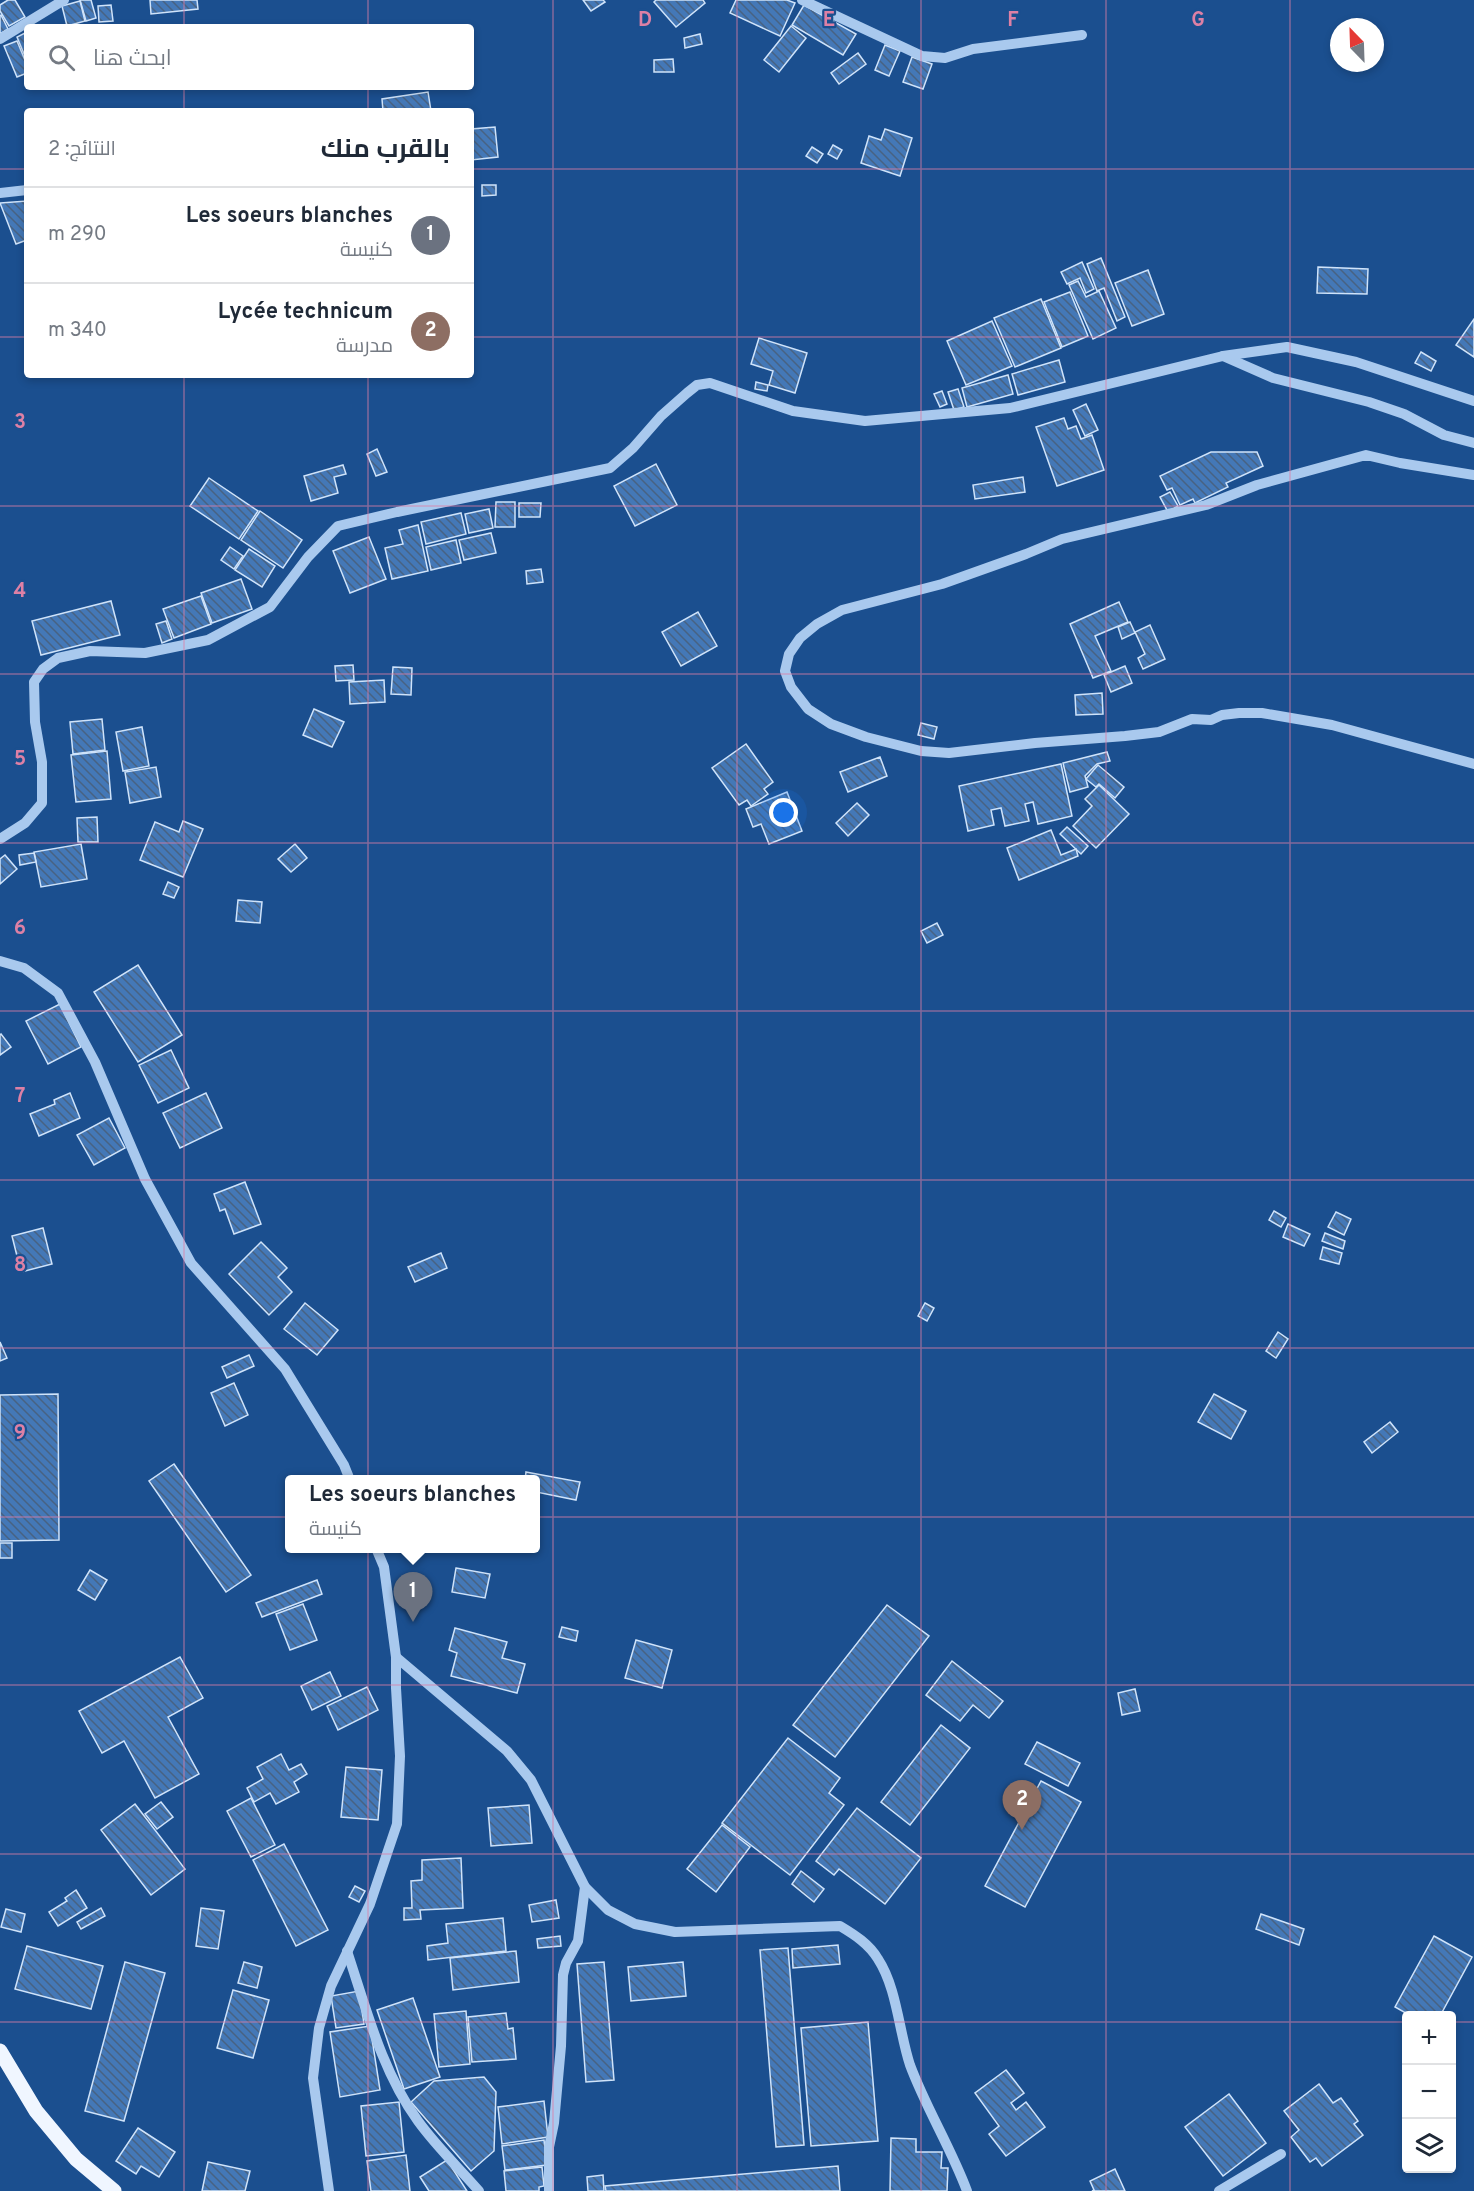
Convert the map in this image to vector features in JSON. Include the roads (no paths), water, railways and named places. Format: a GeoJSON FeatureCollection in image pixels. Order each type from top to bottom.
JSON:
{"type":"FeatureCollection","features":[{"type":"Feature","properties":{"kind":"main road"},"geometry":{"type":"LineString","coordinates":[[0,2051],[36,2111],[76,2159],[114,2191]]}},
{"type":"Feature","properties":{"kind":"street"},"geometry":{"type":"LineString","coordinates":[[25,24],[64,0]]}},
{"type":"Feature","properties":{"kind":"street"},"geometry":{"type":"LineString","coordinates":[[802,0],[922,56],[945,58],[973,49],[1082,35]]}},
{"type":"Feature","properties":{"kind":"street"},"geometry":{"type":"LineString","coordinates":[[0,39],[24,24]]}},
{"type":"Feature","properties":{"kind":"street"},"geometry":{"type":"LineString","coordinates":[[0,193],[24,190]]}},
{"type":"Feature","properties":{"kind":"street"},"geometry":{"type":"LineString","coordinates":[[0,838],[25,823],[42,803],[42,762],[35,722],[34,682],[43,669],[58,658],[90,651],[145,653],[208,640],[270,607],[308,557],[338,526],[610,468],[633,448],[661,416],[697,385],[710,383],[793,411],[865,421],[1010,408],[1223,356],[1287,347],[1356,362],[1474,401]]}},
{"type":"Feature","properties":{"kind":"street"},"geometry":{"type":"LineString","coordinates":[[1223,356],[1273,378],[1369,402],[1404,414],[1444,435],[1474,443]]}},
{"type":"Feature","properties":{"kind":"street"},"geometry":{"type":"LineString","coordinates":[[1474,476],[1366,455],[1257,485],[1206,505],[1062,539],[942,584],[842,610],[817,624],[800,638],[789,654],[785,671],[791,687],[808,709],[831,724],[866,737],[921,751],[949,753],[1035,743],[1108,738],[1159,732],[1192,719],[1211,720],[1222,715],[1262,713],[1332,725],[1474,764]]}},
{"type":"Feature","properties":{"kind":"street"},"geometry":{"type":"LineString","coordinates":[[0,961],[24,968],[58,993],[95,1062],[145,1179],[191,1263],[285,1369],[348,1475]]}},
{"type":"Feature","properties":{"kind":"street"},"geometry":{"type":"LineString","coordinates":[[329,2191],[313,2078],[320,2028],[328,1996],[370,1904],[397,1824],[400,1756],[396,1657],[384,1567],[378,1553]]}},
{"type":"Feature","properties":{"kind":"street"},"geometry":{"type":"LineString","coordinates":[[396,1657],[507,1751],[531,1780],[585,1887],[608,1910],[635,1924],[675,1932],[840,1926],[861,1938],[878,1959],[888,1979],[910,2062],[925,2102],[967,2191]]}},
{"type":"Feature","properties":{"kind":"street"},"geometry":{"type":"LineString","coordinates":[[549,2191],[549,2147],[554,2122],[561,2046],[563,1975],[566,1963],[578,1941],[585,1887]]}},
{"type":"Feature","properties":{"kind":"street"},"geometry":{"type":"LineString","coordinates":[[347,1951],[380,2047],[399,2091],[418,2121],[479,2191]]}},
{"type":"Feature","properties":{"kind":"street"},"geometry":{"type":"LineString","coordinates":[[1219,2191],[1281,2154]]}},
{"type":"Feature","properties":{"kind":"place","name":"Les soeurs blanches"},"geometry":{"type":"Point","coordinates":[413,1622]}},
{"type":"Feature","properties":{"kind":"place","name":"Lycée technicum"},"geometry":{"type":"Point","coordinates":[1022,1830]}}]}
